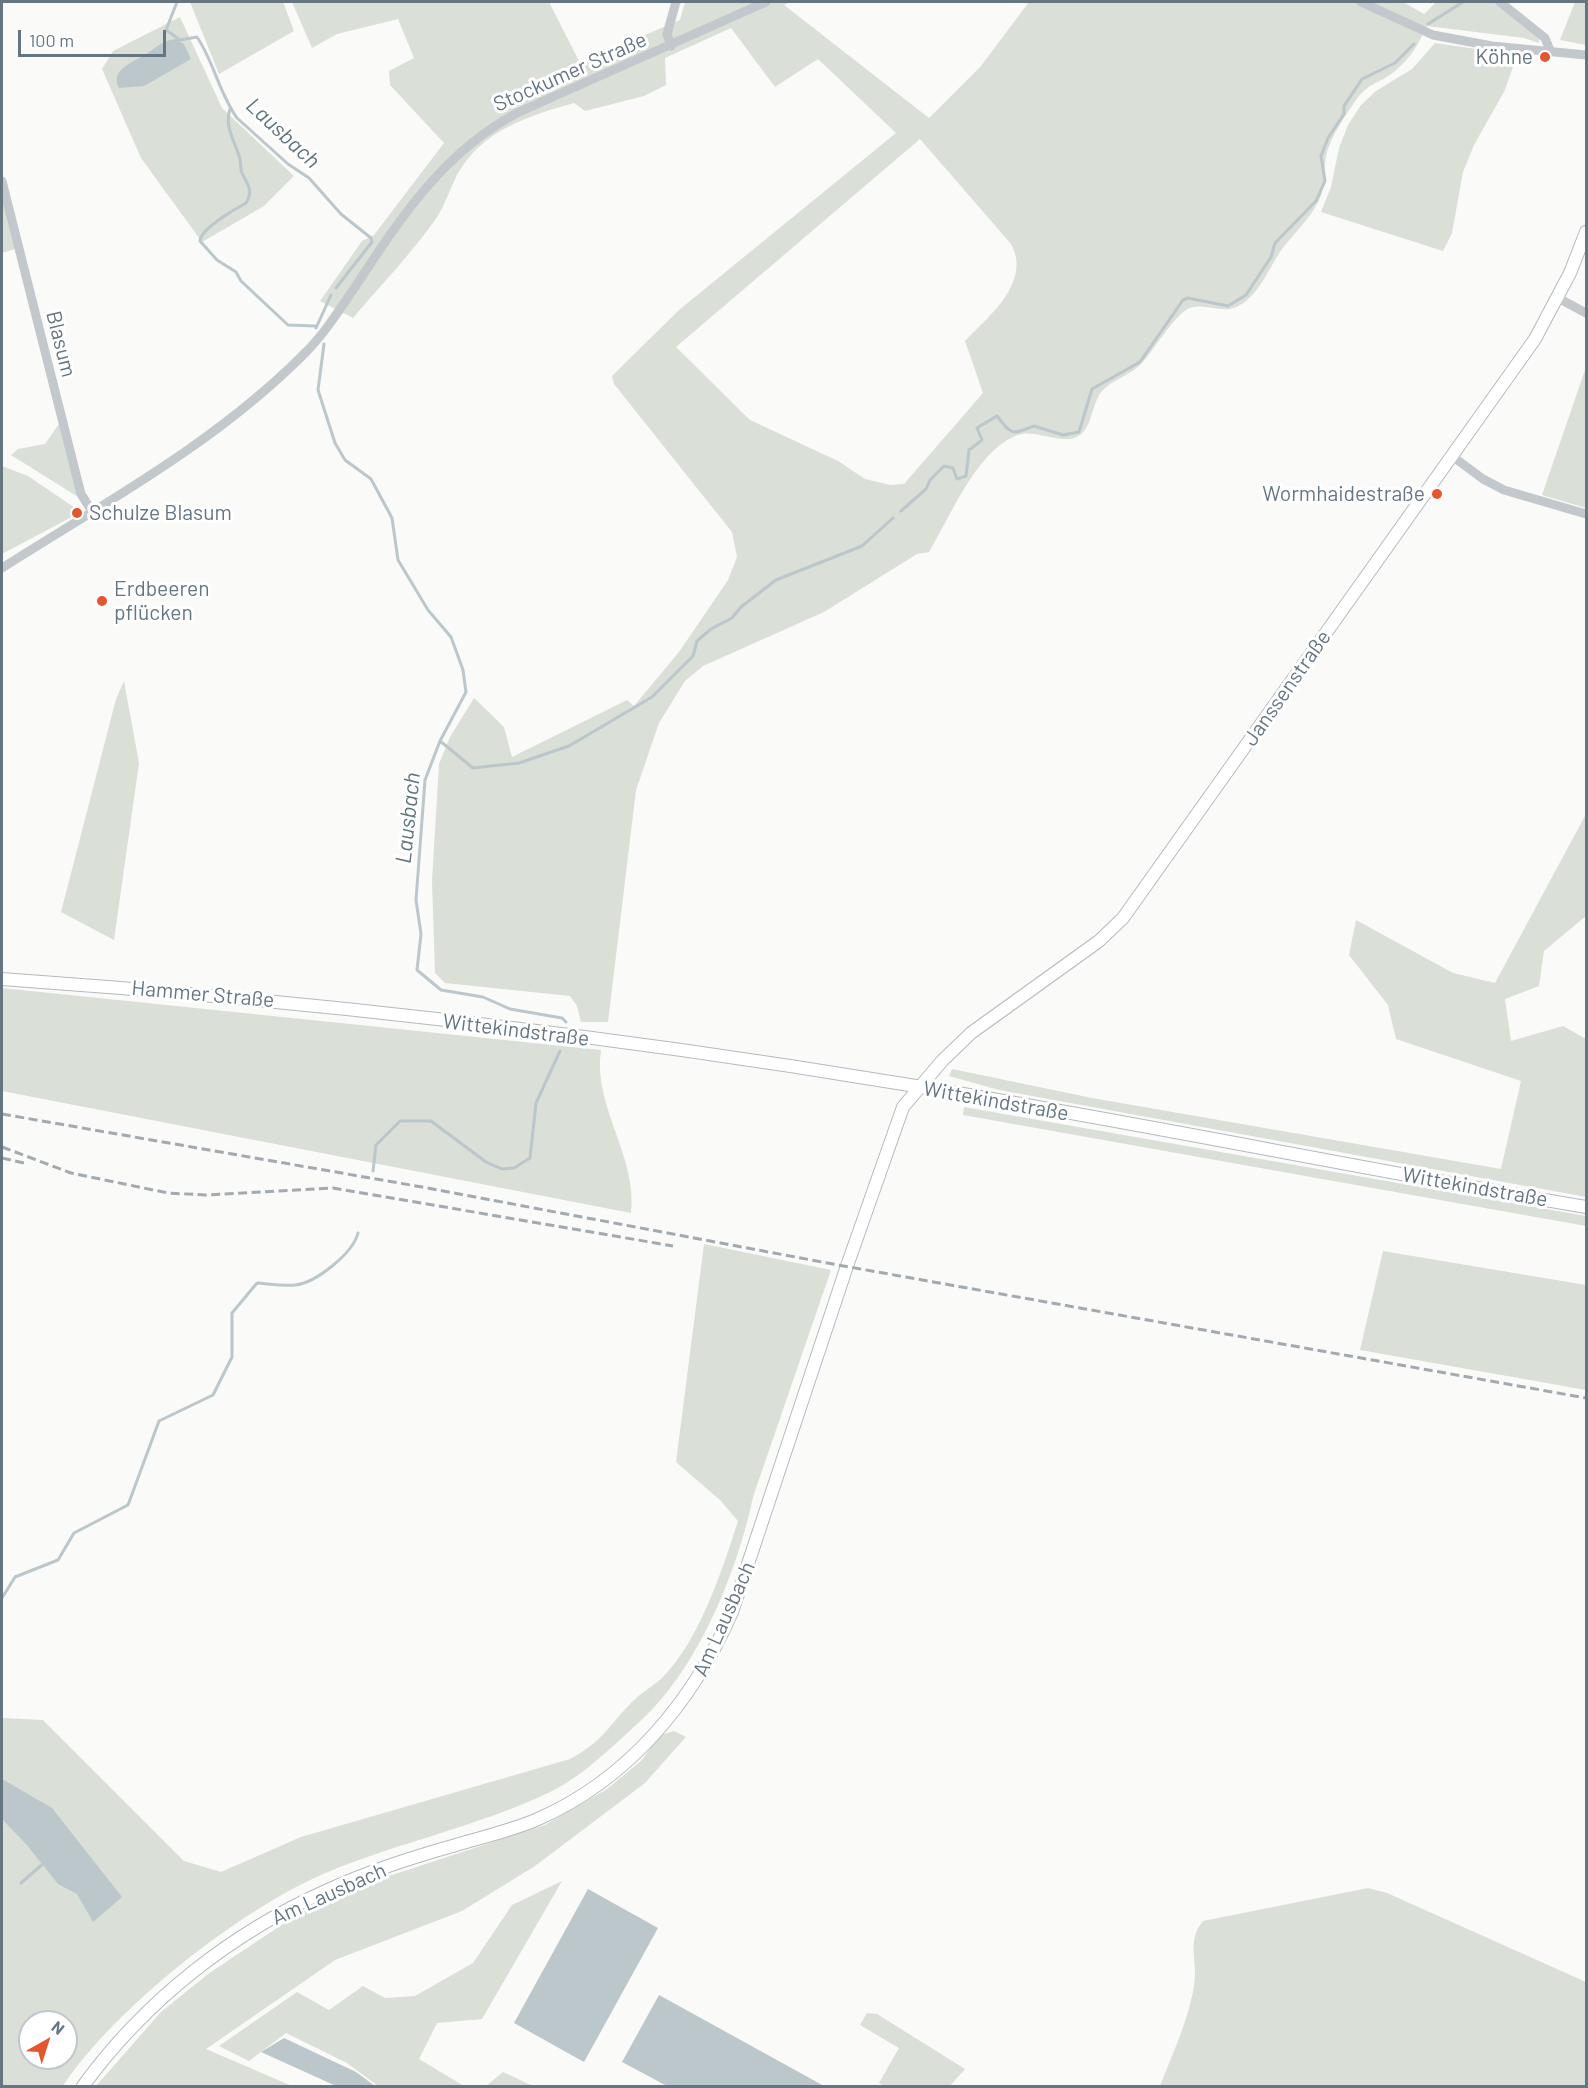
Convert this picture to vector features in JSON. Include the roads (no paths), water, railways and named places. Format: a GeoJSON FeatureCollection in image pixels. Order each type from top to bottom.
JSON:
{"type":"FeatureCollection","features":[{"type":"Feature","properties":{"kind":"main road","name":"Janssenstraße"},"geometry":{"type":"LineString","coordinates":[[920,1087],[971,1033],[1100,941],[1123,918],[1536,339],[1558,298],[1587,232]]}},
{"type":"Feature","properties":{"kind":"main road","name":"Hammer Straße"},"geometry":{"type":"LineString","coordinates":[[2,979],[194,992],[403,1016]]}},
{"type":"Feature","properties":{"kind":"main road","name":"Wittekindstraße"},"geometry":{"type":"LineString","coordinates":[[403,1016],[790,1066],[920,1087],[1587,1207]]}},
{"type":"Feature","properties":{"kind":"main road","name":"Am Lausbach"},"geometry":{"type":"LineString","coordinates":[[83,2086],[143,2016],[184,1978],[228,1946],[281,1913],[328,1890],[428,1853],[538,1819],[607,1777],[676,1712],[710,1660],[732,1612],[892,1134],[903,1107],[920,1087]]}},
{"type":"Feature","properties":{"kind":"street"},"geometry":{"type":"LineString","coordinates":[[671,46],[667,34],[676,2]]}},
{"type":"Feature","properties":{"kind":"street","name":"Stockumer Straße"},"geometry":{"type":"LineString","coordinates":[[2,568],[93,513],[184,453],[281,377],[326,330],[411,204],[463,149],[499,123],[519,112],[766,2]]}},
{"type":"Feature","properties":{"kind":"street"},"geometry":{"type":"LineString","coordinates":[[1361,2],[1433,35],[1492,46],[1587,55]]}},
{"type":"Feature","properties":{"kind":"street"},"geometry":{"type":"LineString","coordinates":[[1500,2],[1545,38],[1550,50]]}},
{"type":"Feature","properties":{"kind":"street","name":"Blasum"},"geometry":{"type":"LineString","coordinates":[[2,181],[81,494],[93,513]]}},
{"type":"Feature","properties":{"kind":"street"},"geometry":{"type":"LineString","coordinates":[[1558,298],[1587,313]]}},
{"type":"Feature","properties":{"kind":"street"},"geometry":{"type":"LineString","coordinates":[[1452,456],[1483,479],[1504,490],[1587,514]]}},
{"type":"Feature","properties":{"kind":"waterway","name":"Lausbach"},"geometry":{"type":"LineString","coordinates":[[177,2],[166,30],[180,40],[197,37],[237,118],[288,164],[309,178],[341,214],[371,238],[372,242],[336,288]]}},
{"type":"Feature","properties":{"kind":"waterway"},"geometry":{"type":"LineString","coordinates":[[1428,24],[1463,2]]}},
{"type":"Feature","properties":{"kind":"waterway"},"geometry":{"type":"LineString","coordinates":[[901,511],[926,489],[930,480],[944,466],[953,468],[957,479],[966,476],[969,450],[982,440],[977,428],[997,416],[1009,430],[1016,432],[1034,426],[1063,435],[1079,432],[1092,389],[1140,362],[1183,300],[1188,298],[1228,306],[1246,295],[1271,257],[1275,243],[1316,201],[1325,181],[1321,156],[1328,138],[1344,114],[1344,106],[1362,79],[1395,63],[1414,44]]}},
{"type":"Feature","properties":{"kind":"waterway"},"geometry":{"type":"LineString","coordinates":[[230,109],[229,128],[240,159],[242,173],[249,187],[249,194],[246,203],[212,225],[200,241],[217,260],[236,272],[241,281],[288,325],[315,326]]}},
{"type":"Feature","properties":{"kind":"waterway","name":"Lausbach"},"geometry":{"type":"LineString","coordinates":[[316,328],[331,295]]}},
{"type":"Feature","properties":{"kind":"waterway","name":"Lausbach"},"geometry":{"type":"LineString","coordinates":[[324,344],[318,390],[335,443],[345,460],[371,479],[392,518],[398,560],[428,610],[451,637],[463,670],[466,692],[440,741],[425,780],[416,900],[421,934],[417,970],[441,990],[483,997],[510,1009],[562,1018],[566,1022]]}},
{"type":"Feature","properties":{"kind":"waterway"},"geometry":{"type":"LineString","coordinates":[[440,741],[473,768],[519,763],[569,746],[652,697],[693,656],[697,641],[711,629],[732,618],[741,607],[776,580],[862,546],[893,518]]}},
{"type":"Feature","properties":{"kind":"waterway","name":"Lausbach"},"geometry":{"type":"LineString","coordinates":[[373,1171],[376,1145],[400,1121],[431,1121],[486,1162],[502,1169],[514,1168],[530,1158],[536,1103],[560,1051]]}},
{"type":"Feature","properties":{"kind":"waterway","name":"Lausbach"},"geometry":{"type":"LineString","coordinates":[[2,1598],[15,1577],[58,1560],[74,1533],[128,1505],[159,1421],[213,1395],[232,1357],[232,1313],[257,1283],[295,1285],[313,1279],[341,1258],[355,1241],[358,1233]]}},
{"type":"Feature","properties":{"kind":"waterway","name":"Lausbach"},"geometry":{"type":"LineString","coordinates":[[21,1883],[45,1862]]}},
{"type":"Feature","properties":{"kind":"railway"},"geometry":{"type":"LineString","coordinates":[[2,1114],[422,1187],[838,1265],[1586,1398]]}},
{"type":"Feature","properties":{"kind":"railway"},"geometry":{"type":"LineString","coordinates":[[2,1147],[71,1173],[168,1193],[205,1195],[333,1188],[673,1246]]}},
{"type":"Feature","properties":{"kind":"railway"},"geometry":{"type":"LineString","coordinates":[[2,1158],[28,1164]]}},
{"type":"Feature","properties":{"kind":"place","name":"Köhne"},"geometry":{"type":"Point","coordinates":[1545,57]}},
{"type":"Feature","properties":{"kind":"place","name":"Wormhaidestraße"},"geometry":{"type":"Point","coordinates":[1437,494]}},
{"type":"Feature","properties":{"kind":"place","name":"Schulze Blasum"},"geometry":{"type":"Point","coordinates":[77,513]}},
{"type":"Feature","properties":{"kind":"place","name":"Erdbeeren pflücken"},"geometry":{"type":"Point","coordinates":[102,601]}}]}
